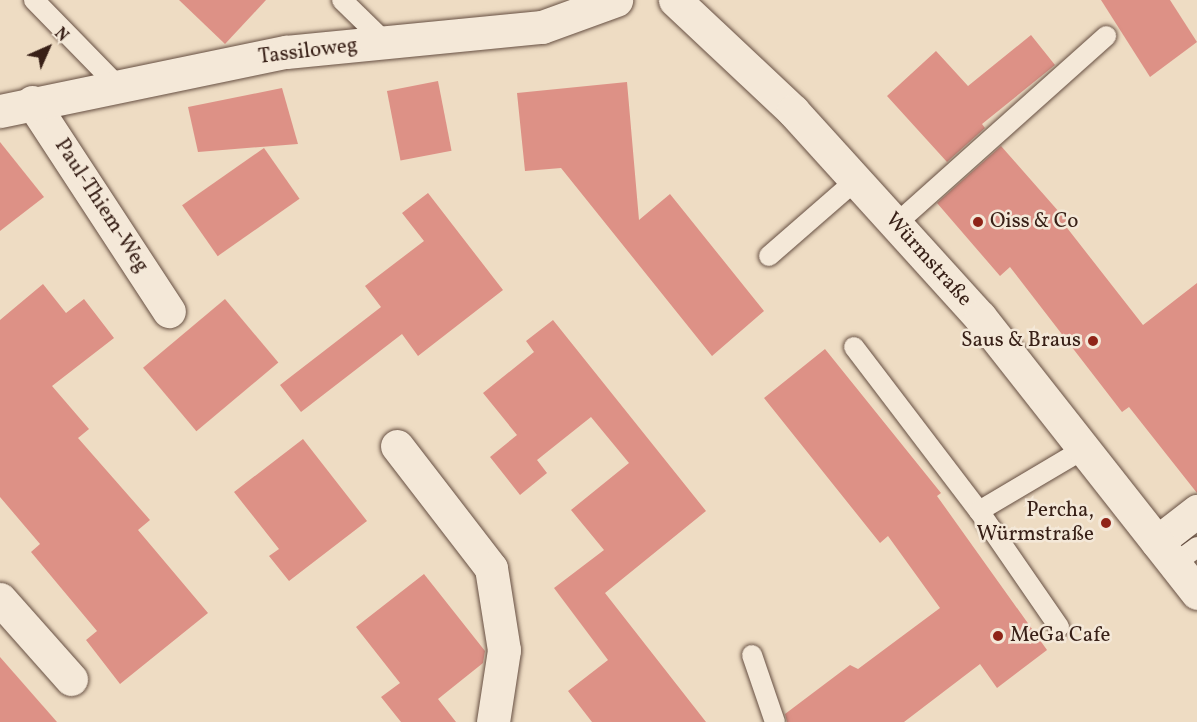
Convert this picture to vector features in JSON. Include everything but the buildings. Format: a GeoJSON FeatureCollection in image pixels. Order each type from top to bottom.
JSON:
{"type":"FeatureCollection","features":[{"type":"Feature","properties":{"kind":"street","name":"Tassiloweg"},"geometry":{"type":"LineString","coordinates":[[0,111],[32,102],[286,52],[542,27],[616,0]]}},
{"type":"Feature","properties":{"kind":"street","name":"Würmstraße"},"geometry":{"type":"LineString","coordinates":[[675,0],[793,111],[980,317],[1084,449],[1176,551],[1197,593]]}},
{"type":"Feature","properties":{"kind":"street","name":"Paul-Thiem-Weg"},"geometry":{"type":"LineString","coordinates":[[32,102],[170,311]]}},
{"type":"Feature","properties":{"kind":"street"},"geometry":{"type":"LineString","coordinates":[[397,446],[491,568],[504,650],[493,722]]}},
{"type":"Feature","properties":{"kind":"street"},"geometry":{"type":"LineString","coordinates":[[1176,551],[1197,511]]}},
{"type":"Feature","properties":{"kind":"street"},"geometry":{"type":"LineString","coordinates":[[0,599],[70,680]]}},
{"type":"Feature","properties":{"kind":"lane"},"geometry":{"type":"LineString","coordinates":[[34,0],[117,85]]}},
{"type":"Feature","properties":{"kind":"lane"},"geometry":{"type":"LineString","coordinates":[[342,0],[385,42]]}},
{"type":"Feature","properties":{"kind":"lane"},"geometry":{"type":"LineString","coordinates":[[896,225],[1106,36]]}},
{"type":"Feature","properties":{"kind":"lane"},"geometry":{"type":"LineString","coordinates":[[769,256],[856,180]]}},
{"type":"Feature","properties":{"kind":"lane"},"geometry":{"type":"LineString","coordinates":[[854,347],[979,511],[1059,627]]}},
{"type":"Feature","properties":{"kind":"lane"},"geometry":{"type":"LineString","coordinates":[[979,511],[1084,449]]}},
{"type":"Feature","properties":{"kind":"lane"},"geometry":{"type":"LineString","coordinates":[[752,655],[775,722]]}},
{"type":"Feature","properties":{"kind":"place","name":"Oiss & Co"},"geometry":{"type":"Point","coordinates":[978,222]}},
{"type":"Feature","properties":{"kind":"place","name":"Saus & Braus"},"geometry":{"type":"Point","coordinates":[1093,341]}},
{"type":"Feature","properties":{"kind":"place","name":"Percha, Würmstraße"},"geometry":{"type":"Point","coordinates":[1106,523]}},
{"type":"Feature","properties":{"kind":"place","name":"MeGa Cafe"},"geometry":{"type":"Point","coordinates":[998,636]}}]}
